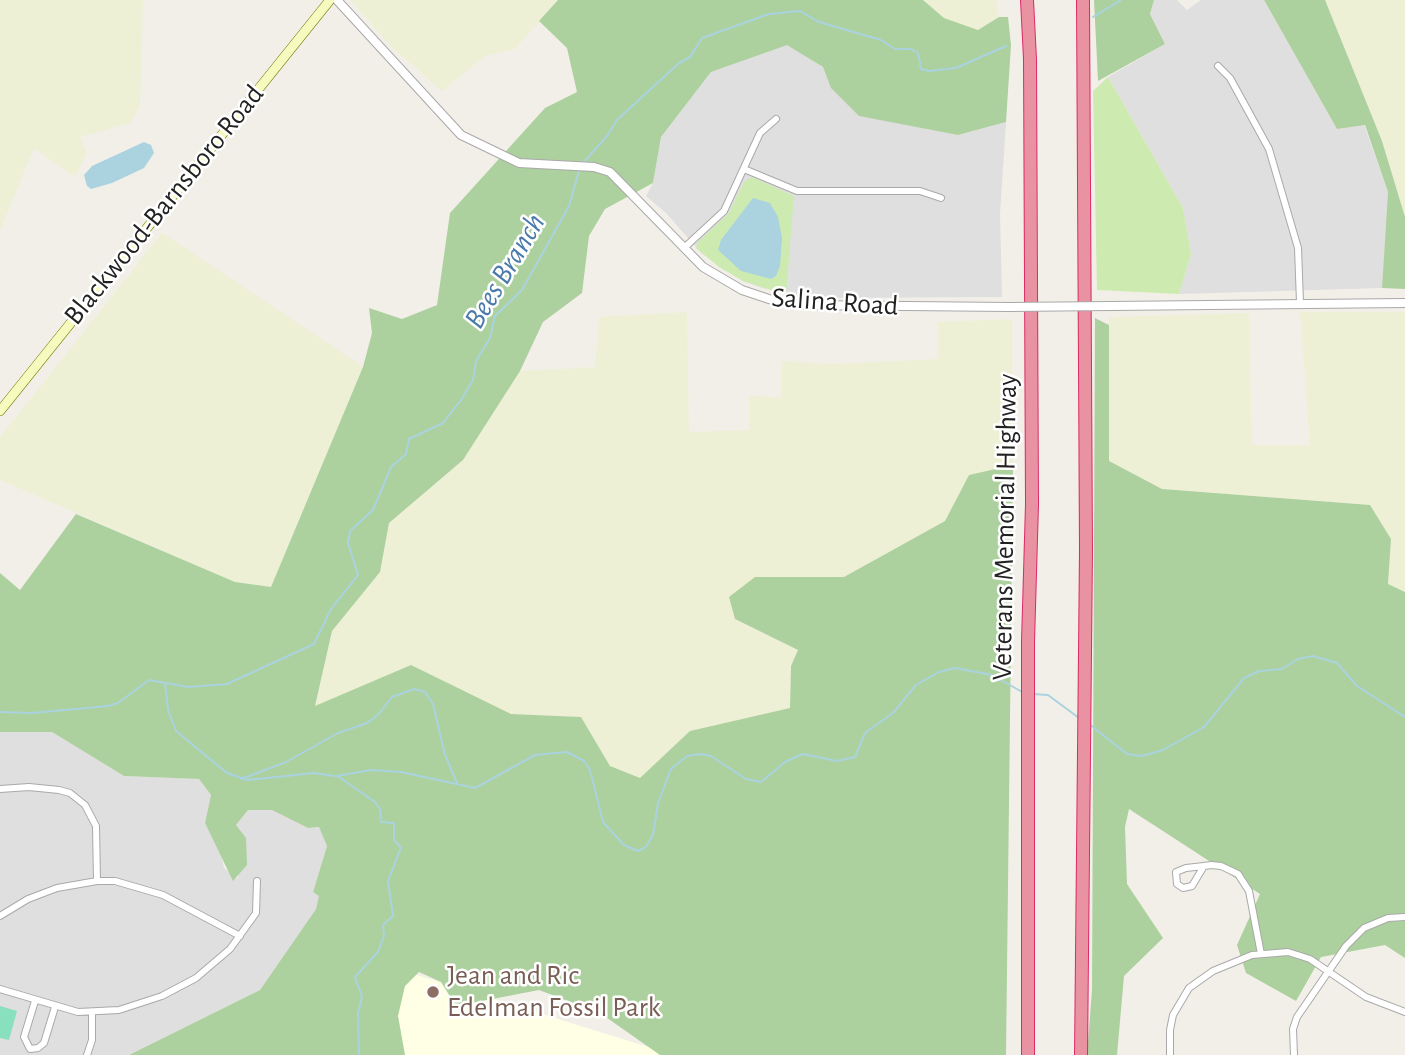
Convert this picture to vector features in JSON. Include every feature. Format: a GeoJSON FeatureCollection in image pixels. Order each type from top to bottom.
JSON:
{"type":"FeatureCollection","features":[{"type":"Feature","properties":{"kind":"highway","name":"Veterans Memorial Highway"},"geometry":{"type":"LineString","coordinates":[[1027,0],[1030,59],[1032,490],[1027,739],[1028,1055]]}},
{"type":"Feature","properties":{"kind":"highway"},"geometry":{"type":"LineString","coordinates":[[1081,1055],[1084,765],[1082,658],[1086,550],[1083,0]]}},
{"type":"Feature","properties":{"kind":"main road","name":"Blackwood-Barnsboro Road"},"geometry":{"type":"LineString","coordinates":[[0,411],[330,0]]}},
{"type":"Feature","properties":{"kind":"street","name":"Salina Road"},"geometry":{"type":"LineString","coordinates":[[337,0],[461,135],[519,163],[586,166],[616,176],[704,267],[726,282],[756,296],[786,303],[893,308],[1405,303]]}},
{"type":"Feature","properties":{"kind":"street"},"geometry":{"type":"LineString","coordinates":[[1218,66],[1230,78],[1269,149],[1298,248],[1300,303]]}},
{"type":"Feature","properties":{"kind":"street"},"geometry":{"type":"LineString","coordinates":[[684,248],[724,211],[760,133],[776,119]]}},
{"type":"Feature","properties":{"kind":"street"},"geometry":{"type":"LineString","coordinates":[[744,169],[797,191],[920,191],[941,198]]}},
{"type":"Feature","properties":{"kind":"street"},"geometry":{"type":"LineString","coordinates":[[0,789],[29,787],[58,790],[70,793],[85,804],[96,826],[97,881]]}},
{"type":"Feature","properties":{"kind":"street"},"geometry":{"type":"LineString","coordinates":[[1204,866],[1192,886],[1183,888],[1177,884],[1175,877],[1179,870],[1204,866],[1231,869],[1242,879],[1248,891],[1261,954]]}},
{"type":"Feature","properties":{"kind":"street"},"geometry":{"type":"LineString","coordinates":[[0,916],[43,893],[97,881],[126,883],[151,890],[240,936]]}},
{"type":"Feature","properties":{"kind":"street"},"geometry":{"type":"LineString","coordinates":[[0,989],[55,1007],[92,1012],[119,1010],[170,992],[219,960],[240,936],[256,913],[257,881]]}},
{"type":"Feature","properties":{"kind":"street"},"geometry":{"type":"LineString","coordinates":[[1294,1055],[1293,1029],[1297,1017],[1346,946],[1364,928],[1388,918],[1405,917]]}},
{"type":"Feature","properties":{"kind":"street"},"geometry":{"type":"LineString","coordinates":[[1170,1055],[1173,1015],[1189,988],[1213,971],[1261,954],[1288,951],[1310,958],[1366,997],[1405,1012]]}},
{"type":"Feature","properties":{"kind":"street"},"geometry":{"type":"LineString","coordinates":[[35,1001],[23,1037],[30,1049],[38,1048],[44,1043],[55,1007]]}},
{"type":"Feature","properties":{"kind":"street"},"geometry":{"type":"LineString","coordinates":[[87,1055],[92,1040],[92,1012]]}},
{"type":"Feature","properties":{"kind":"shaded area"},"geometry":{"type":"Polygon","coordinates":[[[0,0],[143,0],[140,106],[130,123],[80,137],[87,153],[75,177],[34,148],[0,231],[0,0]]]}},
{"type":"Feature","properties":{"kind":"shaded area"},"geometry":{"type":"Polygon","coordinates":[[[351,0],[558,0],[515,49],[485,56],[442,91],[390,46],[351,0]]]}},
{"type":"Feature","properties":{"kind":"shaded area"},"geometry":{"type":"Polygon","coordinates":[[[923,0],[996,0],[999,17],[978,30],[944,18],[923,0]]]}},
{"type":"Feature","properties":{"kind":"shaded area"},"geometry":{"type":"Polygon","coordinates":[[[1154,0],[1177,0],[1187,10],[1201,0],[1264,0],[1337,129],[1364,125],[1388,192],[1382,288],[1179,294],[1191,254],[1183,208],[1108,77],[1165,44],[1150,14],[1154,0]]]}},
{"type":"Feature","properties":{"kind":"shaded area"},"geometry":{"type":"Polygon","coordinates":[[[1325,0],[1405,0],[1405,217],[1382,141],[1325,0]]]}},
{"type":"Feature","properties":{"kind":"shaded area"},"geometry":{"type":"Polygon","coordinates":[[[787,44],[823,67],[832,88],[958,135],[1006,122],[1000,214],[1002,297],[815,298],[762,288],[743,281],[701,253],[667,214],[646,196],[653,183],[661,137],[711,72],[787,44]]]}},
{"type":"Feature","properties":{"kind":"shaded area"},"geometry":{"type":"Polygon","coordinates":[[[162,233],[363,367],[271,587],[235,582],[0,480],[0,437],[162,233]]]}},
{"type":"Feature","properties":{"kind":"shaded area"},"geometry":{"type":"Polygon","coordinates":[[[687,312],[689,432],[749,430],[749,396],[781,397],[782,361],[830,364],[938,359],[938,322],[1012,319],[1013,465],[969,475],[945,521],[844,577],[755,577],[735,619],[798,650],[791,666],[790,708],[690,731],[640,779],[610,766],[581,717],[511,714],[411,666],[315,707],[332,631],[380,572],[389,523],[463,460],[520,371],[595,367],[599,317],[687,312]]]}},
{"type":"Feature","properties":{"kind":"shaded area"},"geometry":{"type":"Polygon","coordinates":[[[1300,312],[1405,312],[1405,591],[1388,585],[1391,539],[1370,505],[1162,489],[1109,461],[1109,317],[1249,313],[1252,445],[1310,445],[1300,312]]]}},
{"type":"Feature","properties":{"kind":"shaded area"},"geometry":{"type":"Polygon","coordinates":[[[0,732],[52,732],[124,776],[199,779],[211,795],[205,823],[220,850],[224,868],[237,879],[240,871],[236,825],[248,810],[272,810],[308,828],[320,827],[327,846],[313,892],[320,896],[316,909],[260,990],[129,1055],[0,1055],[0,732]]]}},
{"type":"Feature","properties":{"kind":"shaded area","name":"Jean and Ric Edelman Fossil Park"},"geometry":{"type":"Polygon","coordinates":[[[391,967],[674,1055],[404,1055],[391,967]]]}},
{"type":"Feature","properties":{"kind":"green space"},"geometry":{"type":"Polygon","coordinates":[[[558,0],[923,0],[944,18],[978,30],[999,17],[1008,17],[1011,45],[1006,122],[958,135],[859,116],[831,88],[823,67],[787,45],[711,72],[661,137],[653,183],[605,209],[589,236],[582,293],[543,322],[520,371],[463,460],[389,523],[380,572],[332,631],[315,706],[411,665],[511,714],[581,717],[610,766],[640,778],[690,731],[790,708],[791,666],[798,650],[735,619],[729,597],[755,577],[844,577],[945,521],[969,475],[1013,465],[1006,1055],[660,1055],[600,1013],[539,990],[456,1006],[441,982],[419,972],[405,986],[398,1016],[405,1055],[129,1055],[260,990],[316,909],[319,896],[313,892],[327,846],[319,827],[308,828],[272,810],[248,810],[236,825],[246,838],[247,865],[233,881],[205,823],[211,795],[199,779],[124,776],[52,732],[0,732],[0,573],[20,590],[76,514],[235,582],[271,587],[363,367],[372,333],[369,308],[402,319],[437,305],[450,213],[545,108],[577,92],[567,48],[539,21],[558,0]]]}},
{"type":"Feature","properties":{"kind":"green space"},"geometry":{"type":"Polygon","coordinates":[[[1094,0],[1154,0],[1150,14],[1165,44],[1098,81],[1094,0]]]}},
{"type":"Feature","properties":{"kind":"green space"},"geometry":{"type":"Polygon","coordinates":[[[1264,0],[1325,0],[1382,141],[1405,217],[1405,289],[1382,288],[1388,192],[1365,125],[1337,129],[1264,0]]]}},
{"type":"Feature","properties":{"kind":"green space"},"geometry":{"type":"Polygon","coordinates":[[[1108,77],[1183,208],[1191,254],[1179,294],[1097,290],[1093,91],[1108,77]]]}},
{"type":"Feature","properties":{"kind":"green space"},"geometry":{"type":"Polygon","coordinates":[[[752,177],[794,196],[786,295],[743,281],[719,267],[696,248],[698,242],[729,213],[744,182],[752,177]]]}},
{"type":"Feature","properties":{"kind":"green space"},"geometry":{"type":"Polygon","coordinates":[[[1095,318],[1109,325],[1109,461],[1162,489],[1370,505],[1391,539],[1388,584],[1405,592],[1405,958],[1385,945],[1321,957],[1296,1001],[1246,973],[1237,945],[1260,894],[1129,809],[1125,827],[1127,884],[1163,938],[1124,976],[1117,1055],[1087,1055],[1092,990],[1095,318]]]}},
{"type":"Feature","properties":{"kind":"green space"},"geometry":{"type":"Polygon","coordinates":[[[0,1006],[17,1011],[9,1040],[0,1038],[0,1006]]]}},
{"type":"Feature","properties":{"kind":"water"},"geometry":{"type":"Polygon","coordinates":[[[144,142],[151,145],[154,153],[144,168],[112,183],[91,189],[87,186],[84,175],[92,166],[144,142]]]}},
{"type":"Feature","properties":{"kind":"water"},"geometry":{"type":"Polygon","coordinates":[[[753,198],[770,203],[778,217],[782,238],[780,266],[776,276],[771,279],[741,271],[718,250],[721,240],[753,198]]]}},
{"type":"Feature","properties":{"kind":"waterway","name":"Bees Branch"},"geometry":{"type":"LineString","coordinates":[[1093,17],[1121,0]]}},
{"type":"Feature","properties":{"kind":"waterway","name":"Bees Branch"},"geometry":{"type":"LineString","coordinates":[[583,163],[617,120],[679,63],[690,57],[702,38],[769,14],[800,11],[819,22],[881,40],[895,49],[911,49],[918,53],[921,69],[929,71],[956,68],[1006,46]]}},
{"type":"Feature","properties":{"kind":"waterway","name":"Bees Branch"},"geometry":{"type":"LineString","coordinates":[[0,712],[32,713],[108,706],[118,703],[149,680],[188,687],[227,684],[314,644],[331,609],[358,575],[348,543],[350,531],[373,510],[391,467],[406,454],[409,439],[443,423],[461,400],[473,380],[476,361],[490,338],[495,316],[522,290],[569,206],[579,171]]}},
{"type":"Feature","properties":{"kind":"waterway"},"geometry":{"type":"LineString","coordinates":[[1089,724],[1127,754],[1142,756],[1163,750],[1204,727],[1244,678],[1259,671],[1282,669],[1298,659],[1313,656],[1337,663],[1357,686],[1405,717]]}},
{"type":"Feature","properties":{"kind":"waterway"},"geometry":{"type":"LineString","coordinates":[[336,776],[371,770],[401,772],[475,788],[535,755],[567,752],[584,761],[590,770],[603,822],[624,845],[638,851],[646,847],[653,835],[658,803],[671,769],[687,756],[711,756],[746,779],[761,782],[785,762],[803,754],[837,761],[855,757],[865,733],[893,713],[916,685],[939,672],[955,668],[992,675],[1024,693]]}},
{"type":"Feature","properties":{"kind":"waterway"},"geometry":{"type":"LineString","coordinates":[[165,683],[168,710],[176,731],[227,773],[248,780],[314,773],[334,776]]}},
{"type":"Feature","properties":{"kind":"waterway"},"geometry":{"type":"LineString","coordinates":[[241,779],[286,762],[338,733],[367,723],[378,715],[392,697],[414,689],[425,692],[433,704],[445,755],[457,783]]}},
{"type":"Feature","properties":{"kind":"waterway"},"geometry":{"type":"LineString","coordinates":[[1033,694],[1048,695],[1079,718]]}},
{"type":"Feature","properties":{"kind":"waterway"},"geometry":{"type":"LineString","coordinates":[[339,777],[375,802],[380,809],[381,822],[394,823],[394,840],[401,848],[388,881],[393,916],[383,925],[384,936],[378,952],[355,977],[362,997],[358,1013],[359,1055]]}},
{"type":"Feature","properties":{"kind":"place","name":"Jean and Ric Edelman Fossil Park"},"geometry":{"type":"Point","coordinates":[433,992]}}]}
